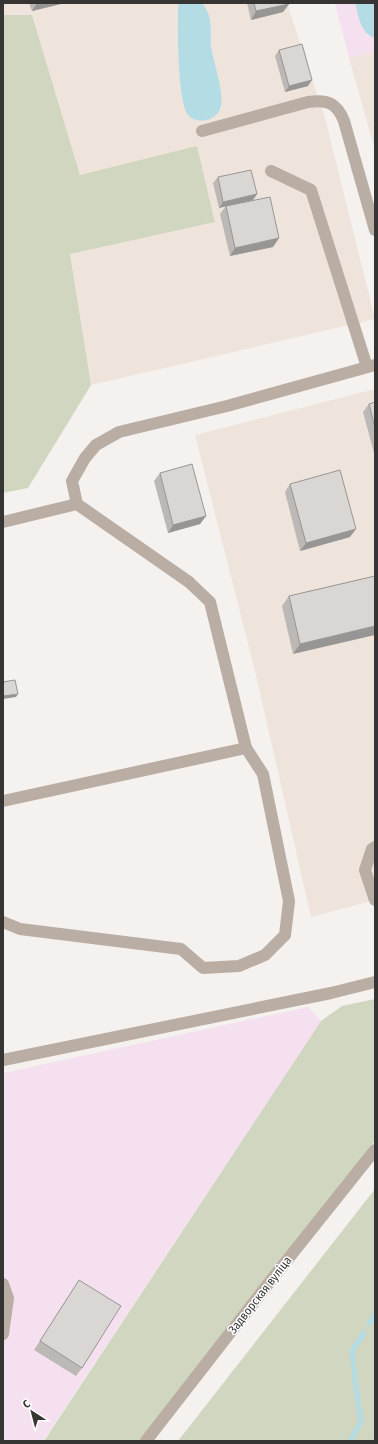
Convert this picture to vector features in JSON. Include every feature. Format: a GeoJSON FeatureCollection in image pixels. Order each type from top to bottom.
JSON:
{"type":"FeatureCollection","features":[{"type":"Feature","properties":{"kind":"street"},"geometry":{"type":"LineString","coordinates":[[202,131],[308,102],[319,100],[327,101],[340,112],[344,121],[375,230]]}},
{"type":"Feature","properties":{"kind":"street"},"geometry":{"type":"LineString","coordinates":[[3,922],[20,929],[181,949],[203,968],[239,966],[265,955],[284,935],[289,901],[263,774],[246,748],[210,602],[189,582],[77,504],[72,481],[85,458],[96,445],[120,432],[227,406],[371,366],[311,190],[271,171]]}},
{"type":"Feature","properties":{"kind":"street"},"geometry":{"type":"LineString","coordinates":[[3,522],[77,504]]}},
{"type":"Feature","properties":{"kind":"street"},"geometry":{"type":"LineString","coordinates":[[3,801],[246,748]]}},
{"type":"Feature","properties":{"kind":"street"},"geometry":{"type":"LineString","coordinates":[[375,846],[372,850],[365,870],[375,900]]}},
{"type":"Feature","properties":{"kind":"street"},"geometry":{"type":"LineString","coordinates":[[3,1060],[331,993],[375,982]]}},
{"type":"Feature","properties":{"kind":"street","name":"Задворская вуліца"},"geometry":{"type":"LineString","coordinates":[[146,1441],[375,1150]]}},
{"type":"Feature","properties":{"kind":"street"},"geometry":{"type":"LineString","coordinates":[[3,1284],[8,1298],[3,1334]]}},
{"type":"Feature","properties":{"kind":"shaded area"},"geometry":{"type":"Polygon","coordinates":[[[3,3],[287,3],[325,118],[375,319],[91,385],[70,254],[215,221],[197,147],[80,175],[32,15],[3,15],[3,3]]]}},
{"type":"Feature","properties":{"kind":"shaded area"},"geometry":{"type":"Polygon","coordinates":[[[335,3],[375,3],[375,52],[349,58],[335,3]]]}},
{"type":"Feature","properties":{"kind":"shaded area"},"geometry":{"type":"Polygon","coordinates":[[[375,52],[375,150],[349,58],[375,52]]]}},
{"type":"Feature","properties":{"kind":"shaded area"},"geometry":{"type":"Polygon","coordinates":[[[375,389],[375,900],[311,917],[255,671],[195,435],[375,389]]]}},
{"type":"Feature","properties":{"kind":"shaded area"},"geometry":{"type":"Polygon","coordinates":[[[308,1007],[321,1021],[43,1441],[3,1441],[3,1073],[308,1007]]]}},
{"type":"Feature","properties":{"kind":"green space"},"geometry":{"type":"Polygon","coordinates":[[[3,15],[32,15],[80,175],[197,146],[215,222],[70,254],[91,385],[28,488],[3,493],[3,15]]]}},
{"type":"Feature","properties":{"kind":"green space"},"geometry":{"type":"Polygon","coordinates":[[[375,999],[375,1141],[140,1441],[44,1441],[321,1021],[342,1006],[375,999]]]}},
{"type":"Feature","properties":{"kind":"green space"},"geometry":{"type":"Polygon","coordinates":[[[375,1189],[375,1437],[373,1441],[178,1441],[375,1189]]]}},
{"type":"Feature","properties":{"kind":"water"},"geometry":{"type":"Polygon","coordinates":[[[179,3],[202,3],[209,16],[211,47],[220,88],[221,103],[218,113],[204,120],[195,120],[189,116],[182,97],[178,48],[179,3]]]}},
{"type":"Feature","properties":{"kind":"water"},"geometry":{"type":"Polygon","coordinates":[[[355,3],[375,3],[375,38],[370,36],[363,28],[355,3]]]}},
{"type":"Feature","properties":{"kind":"building"},"geometry":{"type":"Polygon","coordinates":[[[254,3],[289,3],[289,4],[256,11],[254,3]]]}},
{"type":"Feature","properties":{"kind":"building"},"geometry":{"type":"Polygon","coordinates":[[[302,44],[312,80],[289,86],[279,50],[302,44]]]}},
{"type":"Feature","properties":{"kind":"building"},"geometry":{"type":"Polygon","coordinates":[[[251,170],[257,194],[223,202],[218,177],[251,170]]]}},
{"type":"Feature","properties":{"kind":"building"},"geometry":{"type":"Polygon","coordinates":[[[270,197],[279,238],[235,248],[226,206],[270,197]]]}},
{"type":"Feature","properties":{"kind":"building"},"geometry":{"type":"Polygon","coordinates":[[[375,402],[375,428],[369,404],[375,402]]]}},
{"type":"Feature","properties":{"kind":"building"},"geometry":{"type":"Polygon","coordinates":[[[192,464],[206,516],[173,525],[160,473],[192,464]]]}},
{"type":"Feature","properties":{"kind":"building"},"geometry":{"type":"Polygon","coordinates":[[[340,470],[356,529],[306,543],[290,484],[340,470]]]}},
{"type":"Feature","properties":{"kind":"building"},"geometry":{"type":"Polygon","coordinates":[[[375,576],[375,626],[300,644],[289,596],[375,576]]]}},
{"type":"Feature","properties":{"kind":"building"},"geometry":{"type":"Polygon","coordinates":[[[15,680],[18,694],[3,696],[3,682],[15,680]]]}},
{"type":"Feature","properties":{"kind":"building"},"geometry":{"type":"Polygon","coordinates":[[[79,1280],[121,1306],[82,1368],[40,1341],[79,1280]]]}},
{"type":"Feature","properties":{"kind":"waterway"},"geometry":{"type":"LineString","coordinates":[[369,1324],[375,1315]]}},
{"type":"Feature","properties":{"kind":"waterway"},"geometry":{"type":"LineString","coordinates":[[350,1441],[361,1422],[352,1351],[364,1333]]}}]}
